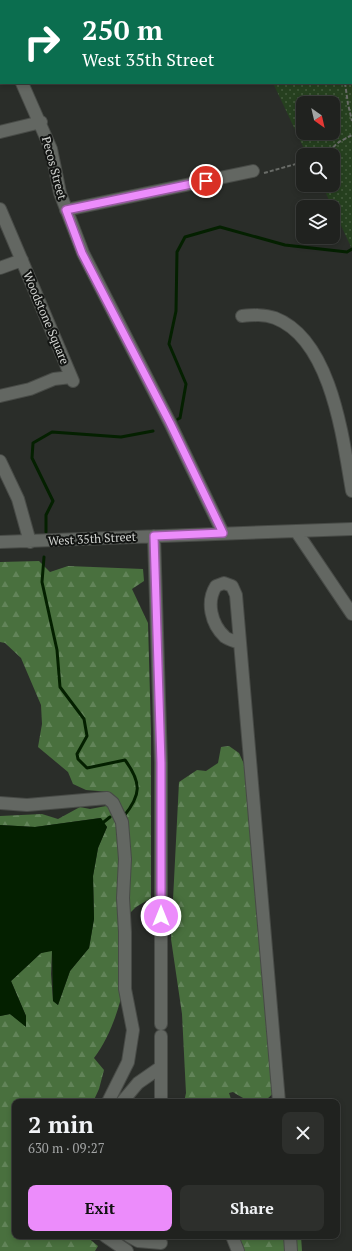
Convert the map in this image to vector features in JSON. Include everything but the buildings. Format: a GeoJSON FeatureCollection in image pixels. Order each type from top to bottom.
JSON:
{"type":"FeatureCollection","features":[{"type":"Feature","properties":{"kind":"street","name":"Pecos Street"},"geometry":{"type":"LineString","coordinates":[[22,84],[41,122],[51,149],[60,193],[82,253],[170,423],[223,533]]}},
{"type":"Feature","properties":{"kind":"street"},"geometry":{"type":"LineString","coordinates":[[0,132],[41,122]]}},
{"type":"Feature","properties":{"kind":"street"},"geometry":{"type":"LineString","coordinates":[[66,210],[253,171]]}},
{"type":"Feature","properties":{"kind":"street","name":"Woodstone Square"},"geometry":{"type":"LineString","coordinates":[[0,209],[72,379],[54,379],[30,389],[0,396]]}},
{"type":"Feature","properties":{"kind":"street","name":"Woodstone Square"},"geometry":{"type":"LineString","coordinates":[[0,268],[22,260]]}},
{"type":"Feature","properties":{"kind":"street"},"geometry":{"type":"LineString","coordinates":[[242,316],[259,315],[275,318],[292,329],[313,351],[326,380],[341,426],[352,492]]}},
{"type":"Feature","properties":{"kind":"street"},"geometry":{"type":"LineString","coordinates":[[0,461],[18,499],[30,542]]}},
{"type":"Feature","properties":{"kind":"street","name":"West 35th Street"},"geometry":{"type":"LineString","coordinates":[[0,542],[352,529]]}},
{"type":"Feature","properties":{"kind":"street"},"geometry":{"type":"LineString","coordinates":[[296,531],[352,614]]}},
{"type":"Feature","properties":{"kind":"street"},"geometry":{"type":"LineString","coordinates":[[154,536],[161,763],[161,1099]]}},
{"type":"Feature","properties":{"kind":"street"},"geometry":{"type":"LineString","coordinates":[[240,643],[279,1099]]}},
{"type":"Feature","properties":{"kind":"street"},"geometry":{"type":"LineString","coordinates":[[0,802],[27,805],[107,798],[113,803],[122,822],[126,859],[123,898],[126,932],[125,989],[132,1030],[128,1062],[110,1099]]}},
{"type":"Feature","properties":{"kind":"street"},"geometry":{"type":"LineString","coordinates":[[125,1099],[138,1083],[161,1067]]}},
{"type":"Feature","properties":{"kind":"street"},"geometry":{"type":"LineString","coordinates":[[109,1239],[127,1251]]}},
{"type":"Feature","properties":{"kind":"street"},"geometry":{"type":"LineString","coordinates":[[136,1239],[161,1243]]}},
{"type":"Feature","properties":{"kind":"street"},"geometry":{"type":"LineString","coordinates":[[233,1239],[238,1251]]}},
{"type":"Feature","properties":{"kind":"street"},"geometry":{"type":"LineString","coordinates":[[290,1239],[292,1251]]}},
{"type":"Feature","properties":{"kind":"path"},"geometry":{"type":"LineString","coordinates":[[345,84],[352,121]]}},
{"type":"Feature","properties":{"kind":"path"},"geometry":{"type":"LineString","coordinates":[[332,148],[339,142],[352,135]]}},
{"type":"Feature","properties":{"kind":"path"},"geometry":{"type":"LineString","coordinates":[[253,171],[258,174],[296,164]]}},
{"type":"Feature","properties":{"kind":"green space"},"geometry":{"type":"Polygon","coordinates":[[[39,561],[50,572],[68,566],[143,569],[144,581],[132,589],[148,623],[151,731],[151,898],[136,907],[128,915],[131,947],[126,979],[114,1022],[94,1058],[104,1070],[99,1089],[94,1099],[12,1099],[12,1239],[90,1239],[98,1246],[95,1251],[0,1251],[0,1016],[10,1014],[26,1026],[26,1016],[11,981],[41,953],[52,950],[51,974],[53,1001],[58,1005],[70,971],[89,948],[94,919],[93,876],[98,848],[107,827],[100,818],[35,827],[0,825],[0,816],[42,814],[58,819],[80,807],[90,809],[117,804],[118,799],[110,792],[86,790],[73,784],[68,772],[38,747],[42,724],[41,705],[21,658],[5,643],[0,642],[0,562],[39,561]]]}},
{"type":"Feature","properties":{"kind":"green space"},"geometry":{"type":"Polygon","coordinates":[[[229,746],[239,753],[244,764],[276,1089],[266,1099],[245,1099],[233,1092],[229,1093],[231,1099],[185,1099],[186,1093],[182,1014],[171,939],[179,782],[197,770],[206,771],[218,763],[221,747],[229,746]]]}},
{"type":"Feature","properties":{"kind":"green space"},"geometry":{"type":"Polygon","coordinates":[[[236,1239],[301,1239],[302,1251],[233,1251],[236,1239]]]}},
{"type":"Feature","properties":{"kind":"shaded area"},"geometry":{"type":"Polygon","coordinates":[[[273,84],[352,84],[352,249],[340,223],[340,200],[329,200],[325,192],[340,192],[340,148],[304,148],[300,140],[340,140],[340,96],[296,96],[296,132],[273,84]]]}},
{"type":"Feature","properties":{"kind":"shaded area"},"geometry":{"type":"Polygon","coordinates":[[[101,818],[107,827],[98,848],[93,876],[94,919],[89,948],[70,971],[58,1005],[53,1001],[52,951],[41,953],[11,981],[26,1016],[26,1027],[10,1014],[0,1016],[0,825],[35,827],[101,818]]]}},
{"type":"Feature","properties":{"kind":"waterway"},"geometry":{"type":"LineString","coordinates":[[178,419],[180,418],[186,384],[169,344],[176,311],[177,252],[185,237],[220,227],[285,245],[347,252],[352,249]]}},
{"type":"Feature","properties":{"kind":"waterway"},"geometry":{"type":"LineString","coordinates":[[46,532],[46,515],[53,501],[32,458],[33,443],[52,432],[121,437],[153,431]]}},
{"type":"Feature","properties":{"kind":"waterway"},"geometry":{"type":"LineString","coordinates":[[44,557],[42,582],[57,650],[60,687],[84,719],[87,736],[77,754],[78,759],[87,768],[125,760],[131,768],[137,782],[137,789],[134,802],[124,816]]}},
{"type":"Feature","properties":{"kind":"waterway"},"geometry":{"type":"LineString","coordinates":[[100,825],[110,817]]}},
{"type":"Feature","properties":{"kind":"route"},"geometry":{"type":"LineString","coordinates":[[161,916],[161,763],[154,536],[223,533],[170,423],[82,253],[66,210],[206,181]]}}]}
